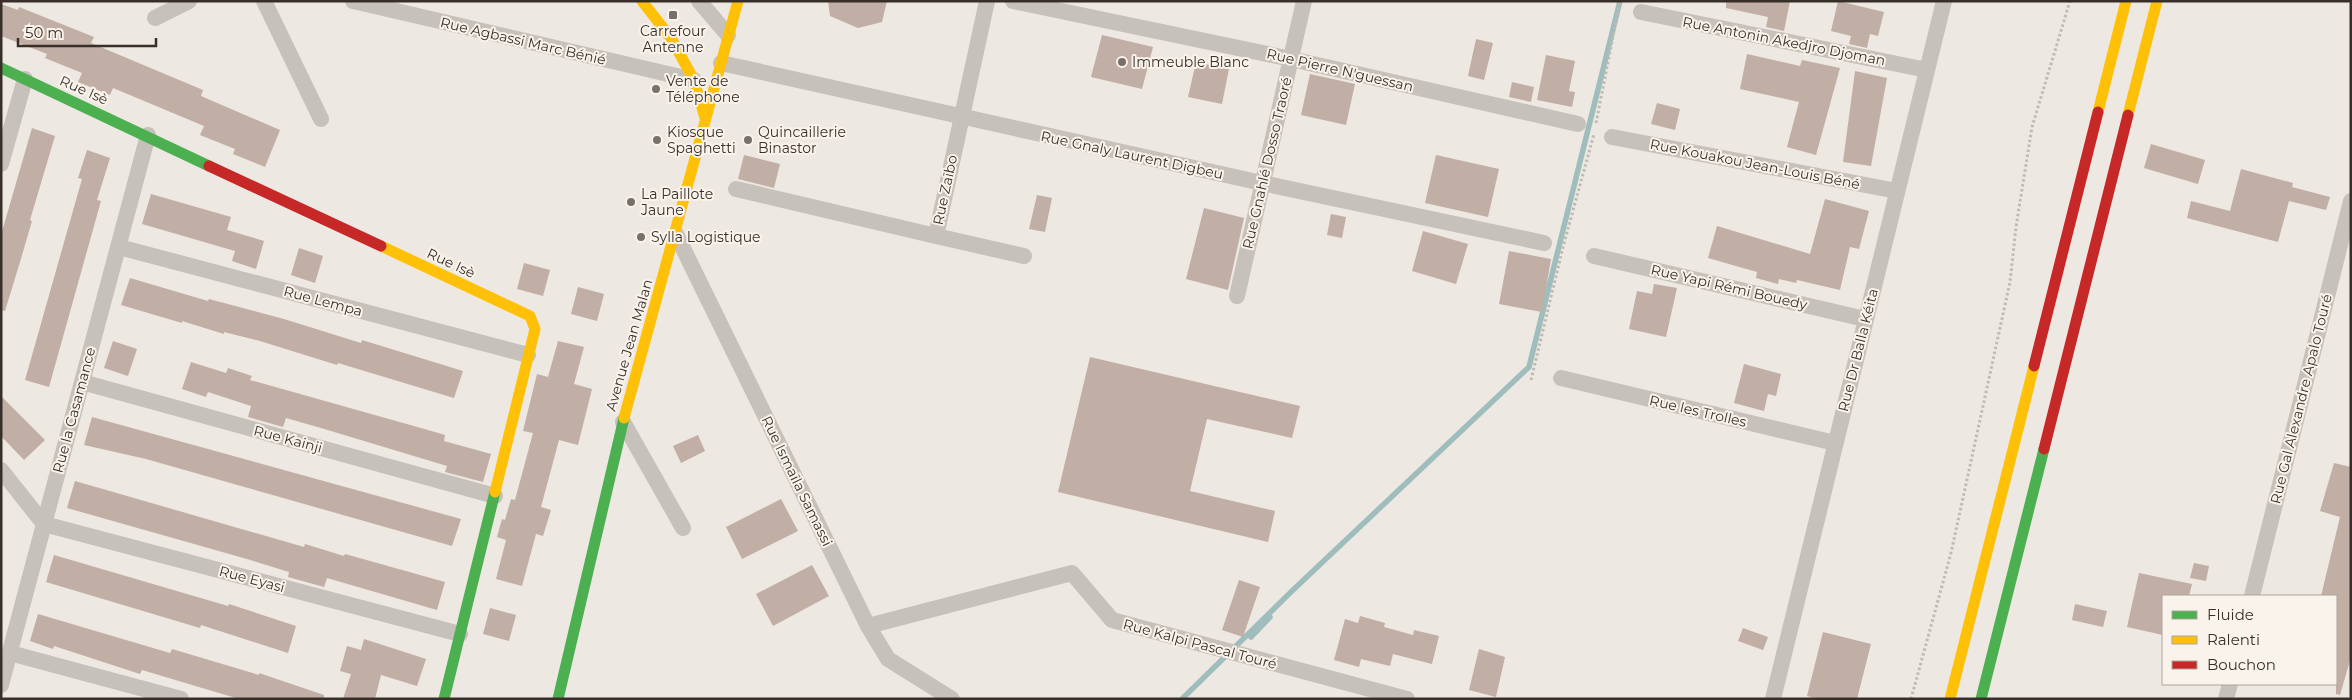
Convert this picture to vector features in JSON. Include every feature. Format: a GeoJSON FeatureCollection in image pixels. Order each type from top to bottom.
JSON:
{"type":"FeatureCollection","features":[{"type":"Feature","properties":{"kind":"main road"},"geometry":{"type":"LineString","coordinates":[[642,1],[671,38],[694,80],[705,118]]}},
{"type":"Feature","properties":{"kind":"main road","name":"Avenue Jean Malan"},"geometry":{"type":"LineString","coordinates":[[558,699],[623,422],[676,234],[705,118],[738,1]]}},
{"type":"Feature","properties":{"kind":"main road"},"geometry":{"type":"LineString","coordinates":[[1950,699],[2126,1]]}},
{"type":"Feature","properties":{"kind":"main road"},"geometry":{"type":"LineString","coordinates":[[1981,699],[2157,1]]}},
{"type":"Feature","properties":{"kind":"main road","name":"Rue Isè"},"geometry":{"type":"LineString","coordinates":[[1,68],[148,135],[530,316],[535,328],[444,699]]}},
{"type":"Feature","properties":{"kind":"street"},"geometry":{"type":"LineString","coordinates":[[155,18],[190,1]]}},
{"type":"Feature","properties":{"kind":"street"},"geometry":{"type":"LineString","coordinates":[[264,1],[321,119]]}},
{"type":"Feature","properties":{"kind":"street","name":"Rue Agbassi Marc Bénié"},"geometry":{"type":"LineString","coordinates":[[353,1],[694,80]]}},
{"type":"Feature","properties":{"kind":"street"},"geometry":{"type":"LineString","coordinates":[[699,1],[728,36]]}},
{"type":"Feature","properties":{"kind":"street","name":"Rue Zaïbo"},"geometry":{"type":"LineString","coordinates":[[736,189],[936,236],[987,1]]}},
{"type":"Feature","properties":{"kind":"street","name":"Rue Pierre N'guessan"},"geometry":{"type":"LineString","coordinates":[[1013,1],[1291,59],[1578,124]]}},
{"type":"Feature","properties":{"kind":"street","name":"Rue Gnahlé Dosso Traoré"},"geometry":{"type":"LineString","coordinates":[[1237,296],[1304,1]]}},
{"type":"Feature","properties":{"kind":"street","name":"Rue Dr Balla Kéita"},"geometry":{"type":"LineString","coordinates":[[1773,699],[1944,1]]}},
{"type":"Feature","properties":{"kind":"street","name":"Rue Antonin Akedjro Djoman"},"geometry":{"type":"LineString","coordinates":[[1641,12],[1927,70]]}},
{"type":"Feature","properties":{"kind":"street","name":"Rue Gnaly Laurent Digbeu"},"geometry":{"type":"LineString","coordinates":[[721,63],[1262,183],[1544,242]]}},
{"type":"Feature","properties":{"kind":"street"},"geometry":{"type":"LineString","coordinates":[[1,164],[24,80]]}},
{"type":"Feature","properties":{"kind":"street","name":"Rue la Casamance"},"geometry":{"type":"LineString","coordinates":[[1,685],[148,135]]}},
{"type":"Feature","properties":{"kind":"street","name":"Rue Kouakou Jean-Louis Béné"},"geometry":{"type":"LineString","coordinates":[[1612,137],[1897,191]]}},
{"type":"Feature","properties":{"kind":"street","name":"Rue Gal Alexandre Apalo Touré"},"geometry":{"type":"LineString","coordinates":[[2252,595],[2351,201]]}},
{"type":"Feature","properties":{"kind":"street","name":"Rue Ismaïla Samassi"},"geometry":{"type":"LineString","coordinates":[[676,234],[868,626],[888,658],[952,699]]}},
{"type":"Feature","properties":{"kind":"street"},"geometry":{"type":"LineString","coordinates":[[936,236],[1024,256]]}},
{"type":"Feature","properties":{"kind":"street","name":"Rue Lempa"},"geometry":{"type":"LineString","coordinates":[[119,247],[528,354]]}},
{"type":"Feature","properties":{"kind":"street","name":"Rue Yapi Rémi Bouedy"},"geometry":{"type":"LineString","coordinates":[[1594,256],[1865,319]]}},
{"type":"Feature","properties":{"kind":"street","name":"Rue les Trolles"},"geometry":{"type":"LineString","coordinates":[[1560,378],[1835,443]]}},
{"type":"Feature","properties":{"kind":"street","name":"Rue Kainji"},"geometry":{"type":"LineString","coordinates":[[82,382],[495,496]]}},
{"type":"Feature","properties":{"kind":"street"},"geometry":{"type":"LineString","coordinates":[[623,422],[683,528]]}},
{"type":"Feature","properties":{"kind":"street"},"geometry":{"type":"LineString","coordinates":[[1,470],[44,524]]}},
{"type":"Feature","properties":{"kind":"street","name":"Rue Eyasi"},"geometry":{"type":"LineString","coordinates":[[44,524],[460,634]]}},
{"type":"Feature","properties":{"kind":"street","name":"Rue Kalpi Pascal Touré"},"geometry":{"type":"LineString","coordinates":[[868,626],[1072,573],[1112,620],[1407,699]]}},
{"type":"Feature","properties":{"kind":"street"},"geometry":{"type":"LineString","coordinates":[[10,653],[181,699]]}},
{"type":"Feature","properties":{"kind":"street"},"geometry":{"type":"LineString","coordinates":[[2226,699],[2230,685]]}},
{"type":"Feature","properties":{"kind":"path"},"geometry":{"type":"LineString","coordinates":[[1531,380],[1563,247],[1595,129],[1620,1]]}},
{"type":"Feature","properties":{"kind":"path"},"geometry":{"type":"LineString","coordinates":[[1911,699],[1951,552],[2010,282],[2016,227],[2032,127],[2070,1]]}},
{"type":"Feature","properties":{"kind":"building"},"geometry":{"type":"Polygon","coordinates":[[[828,1],[887,1],[882,22],[858,28],[830,16],[828,1]]]}},
{"type":"Feature","properties":{"kind":"building"},"geometry":{"type":"Polygon","coordinates":[[[1726,1],[1790,1],[1784,31],[1766,27],[1768,17],[1726,8],[1726,1]]]}},
{"type":"Feature","properties":{"kind":"building"},"geometry":{"type":"Polygon","coordinates":[[[1838,1],[1884,12],[1878,36],[1870,34],[1867,48],[1849,44],[1851,36],[1831,31],[1838,1]]]}},
{"type":"Feature","properties":{"kind":"building"},"geometry":{"type":"Polygon","coordinates":[[[1,4],[18,10],[19,7],[94,37],[91,43],[203,90],[201,96],[280,130],[265,167],[233,154],[235,149],[200,135],[204,126],[113,88],[110,95],[78,82],[82,73],[45,58],[47,54],[1,36],[1,4]]]}},
{"type":"Feature","properties":{"kind":"building","name":"Immeuble Blanc"},"geometry":{"type":"Polygon","coordinates":[[[1102,35],[1153,47],[1142,89],[1091,77],[1102,35]]]}},
{"type":"Feature","properties":{"kind":"building"},"geometry":{"type":"Polygon","coordinates":[[[1476,39],[1493,43],[1484,80],[1468,76],[1476,39]]]}},
{"type":"Feature","properties":{"kind":"building"},"geometry":{"type":"Polygon","coordinates":[[[1747,54],[1800,66],[1802,60],[1840,68],[1816,155],[1787,147],[1799,102],[1740,89],[1747,54]]]}},
{"type":"Feature","properties":{"kind":"building"},"geometry":{"type":"Polygon","coordinates":[[[1546,55],[1575,61],[1569,91],[1575,92],[1572,107],[1537,100],[1546,55]]]}},
{"type":"Feature","properties":{"kind":"building"},"geometry":{"type":"Polygon","coordinates":[[[1196,62],[1229,69],[1222,104],[1188,97],[1196,62]]]}},
{"type":"Feature","properties":{"kind":"building"},"geometry":{"type":"Polygon","coordinates":[[[1855,71],[1887,78],[1871,166],[1843,162],[1855,71]]]}},
{"type":"Feature","properties":{"kind":"building"},"geometry":{"type":"Polygon","coordinates":[[[1310,74],[1355,84],[1346,125],[1301,115],[1310,74]]]}},
{"type":"Feature","properties":{"kind":"building"},"geometry":{"type":"Polygon","coordinates":[[[1512,82],[1534,87],[1531,102],[1509,97],[1512,82]]]}},
{"type":"Feature","properties":{"kind":"building"},"geometry":{"type":"Polygon","coordinates":[[[1657,103],[1680,109],[1675,130],[1651,124],[1657,103]]]}},
{"type":"Feature","properties":{"kind":"building"},"geometry":{"type":"Polygon","coordinates":[[[32,128],[55,136],[5,311],[1,310],[1,235],[32,128]]]}},
{"type":"Feature","properties":{"kind":"building"},"geometry":{"type":"Polygon","coordinates":[[[2151,144],[2205,160],[2198,184],[2144,168],[2151,144]]]}},
{"type":"Feature","properties":{"kind":"building"},"geometry":{"type":"Polygon","coordinates":[[[87,150],[110,158],[97,200],[101,201],[49,387],[25,380],[82,179],[78,178],[87,150]]]}},
{"type":"Feature","properties":{"kind":"building"},"geometry":{"type":"Polygon","coordinates":[[[744,155],[780,164],[774,188],[738,179],[744,155]]]}},
{"type":"Feature","properties":{"kind":"building"},"geometry":{"type":"Polygon","coordinates":[[[1436,155],[1499,169],[1488,217],[1425,203],[1436,155]]]}},
{"type":"Feature","properties":{"kind":"building"},"geometry":{"type":"Polygon","coordinates":[[[2241,169],[2293,183],[2292,187],[2330,197],[2326,210],[2289,201],[2278,242],[2187,218],[2191,201],[2230,211],[2241,169]]]}},
{"type":"Feature","properties":{"kind":"building"},"geometry":{"type":"Polygon","coordinates":[[[151,194],[231,217],[227,230],[264,241],[256,269],[232,261],[235,251],[142,224],[151,194]]]}},
{"type":"Feature","properties":{"kind":"building"},"geometry":{"type":"Polygon","coordinates":[[[1037,195],[1052,198],[1045,232],[1029,229],[1037,195]]]}},
{"type":"Feature","properties":{"kind":"building"},"geometry":{"type":"Polygon","coordinates":[[[1825,199],[1869,211],[1859,249],[1850,247],[1840,290],[1797,280],[1796,283],[1779,279],[1778,284],[1756,278],[1757,272],[1708,258],[1717,226],[1810,254],[1825,199]]]}},
{"type":"Feature","properties":{"kind":"building"},"geometry":{"type":"Polygon","coordinates":[[[1204,208],[1244,218],[1228,290],[1186,279],[1204,208]]]}},
{"type":"Feature","properties":{"kind":"building"},"geometry":{"type":"Polygon","coordinates":[[[1331,214],[1346,217],[1342,238],[1327,235],[1331,214]]]}},
{"type":"Feature","properties":{"kind":"building"},"geometry":{"type":"Polygon","coordinates":[[[1423,231],[1468,244],[1456,284],[1412,271],[1423,231]]]}},
{"type":"Feature","properties":{"kind":"building"},"geometry":{"type":"Polygon","coordinates":[[[299,248],[323,256],[315,283],[291,275],[299,248]]]}},
{"type":"Feature","properties":{"kind":"building"},"geometry":{"type":"Polygon","coordinates":[[[1509,251],[1551,259],[1542,312],[1499,304],[1509,251]]]}},
{"type":"Feature","properties":{"kind":"building"},"geometry":{"type":"Polygon","coordinates":[[[524,263],[550,270],[543,296],[517,289],[524,263]]]}},
{"type":"Feature","properties":{"kind":"building"},"geometry":{"type":"Polygon","coordinates":[[[130,278],[208,301],[209,299],[284,319],[361,343],[362,340],[463,371],[454,398],[260,341],[224,332],[224,334],[182,321],[182,323],[121,305],[130,278]]]}},
{"type":"Feature","properties":{"kind":"building"},"geometry":{"type":"Polygon","coordinates":[[[1654,284],[1677,288],[1666,337],[1629,329],[1637,291],[1652,294],[1654,284]]]}},
{"type":"Feature","properties":{"kind":"building"},"geometry":{"type":"Polygon","coordinates":[[[578,287],[604,294],[597,321],[571,314],[578,287]]]}},
{"type":"Feature","properties":{"kind":"building"},"geometry":{"type":"Polygon","coordinates":[[[113,341],[137,349],[128,376],[104,368],[113,341]]]}},
{"type":"Feature","properties":{"kind":"building"},"geometry":{"type":"Polygon","coordinates":[[[558,341],[584,347],[574,384],[592,389],[578,445],[559,440],[541,507],[551,510],[543,536],[536,534],[522,586],[496,579],[506,540],[497,537],[502,519],[505,520],[511,499],[515,500],[533,433],[523,431],[537,374],[548,377],[558,341]]]}},
{"type":"Feature","properties":{"kind":"building"},"geometry":{"type":"Polygon","coordinates":[[[1090,357],[1300,406],[1292,438],[1207,419],[1190,491],[1275,511],[1268,542],[1058,492],[1090,357]]]}},
{"type":"Feature","properties":{"kind":"building"},"geometry":{"type":"Polygon","coordinates":[[[191,362],[226,373],[228,368],[252,376],[250,380],[445,435],[444,441],[491,454],[483,482],[445,472],[447,466],[286,418],[283,427],[248,417],[251,406],[208,392],[206,397],[182,389],[191,362]]]}},
{"type":"Feature","properties":{"kind":"building"},"geometry":{"type":"Polygon","coordinates":[[[1744,364],[1781,374],[1776,396],[1768,394],[1764,411],[1734,403],[1744,364]]]}},
{"type":"Feature","properties":{"kind":"building"},"geometry":{"type":"Polygon","coordinates":[[[1,396],[45,440],[24,460],[1,436],[1,396]]]}},
{"type":"Feature","properties":{"kind":"building"},"geometry":{"type":"Polygon","coordinates":[[[92,417],[461,519],[452,546],[146,459],[84,445],[92,417]]]}},
{"type":"Feature","properties":{"kind":"building"},"geometry":{"type":"Polygon","coordinates":[[[698,435],[705,451],[681,463],[673,446],[698,435]]]}},
{"type":"Feature","properties":{"kind":"building"},"geometry":{"type":"Polygon","coordinates":[[[2334,463],[2351,467],[2351,657],[2340,695],[2336,694],[2337,595],[2321,595],[2340,517],[2320,511],[2334,463]]]}},
{"type":"Feature","properties":{"kind":"building"},"geometry":{"type":"Polygon","coordinates":[[[75,481],[304,547],[305,544],[445,582],[437,610],[327,578],[324,587],[288,577],[289,572],[247,559],[67,508],[75,481]]]}},
{"type":"Feature","properties":{"kind":"building"},"geometry":{"type":"Polygon","coordinates":[[[781,499],[798,531],[742,559],[726,527],[781,499]]]}},
{"type":"Feature","properties":{"kind":"building"},"geometry":{"type":"Polygon","coordinates":[[[54,555],[228,606],[229,604],[296,626],[288,653],[201,625],[200,628],[46,582],[54,555]]]}},
{"type":"Feature","properties":{"kind":"building"},"geometry":{"type":"Polygon","coordinates":[[[2194,563],[2209,566],[2206,581],[2190,578],[2194,563]]]}},
{"type":"Feature","properties":{"kind":"building"},"geometry":{"type":"Polygon","coordinates":[[[812,565],[829,596],[773,626],[756,594],[812,565]]]}},
{"type":"Feature","properties":{"kind":"building"},"geometry":{"type":"Polygon","coordinates":[[[2139,573],[2192,584],[2189,595],[2162,595],[2162,635],[2127,627],[2139,573]]]}},
{"type":"Feature","properties":{"kind":"building"},"geometry":{"type":"Polygon","coordinates":[[[1239,580],[1260,587],[1243,637],[1222,630],[1239,580]]]}},
{"type":"Feature","properties":{"kind":"building"},"geometry":{"type":"Polygon","coordinates":[[[2075,604],[2107,611],[2103,627],[2072,620],[2075,604]]]}},
{"type":"Feature","properties":{"kind":"building"},"geometry":{"type":"Polygon","coordinates":[[[490,608],[516,615],[509,641],[483,634],[490,608]]]}},
{"type":"Feature","properties":{"kind":"building"},"geometry":{"type":"Polygon","coordinates":[[[38,614],[170,653],[172,649],[259,675],[259,673],[324,695],[324,699],[239,699],[142,670],[140,674],[54,646],[53,649],[30,641],[38,614]]]}},
{"type":"Feature","properties":{"kind":"building"},"geometry":{"type":"Polygon","coordinates":[[[1360,616],[1385,623],[1384,627],[1413,635],[1414,630],[1439,636],[1432,664],[1393,654],[1390,666],[1361,659],[1359,667],[1334,660],[1345,619],[1358,623],[1360,616]]]}},
{"type":"Feature","properties":{"kind":"building"},"geometry":{"type":"Polygon","coordinates":[[[1743,628],[1768,637],[1763,650],[1738,641],[1743,628]]]}},
{"type":"Feature","properties":{"kind":"building"},"geometry":{"type":"Polygon","coordinates":[[[1823,632],[1871,644],[1857,699],[1818,699],[1807,696],[1823,632]]]}},
{"type":"Feature","properties":{"kind":"building"},"geometry":{"type":"Polygon","coordinates":[[[364,639],[426,659],[417,686],[381,675],[375,699],[343,699],[351,674],[340,671],[347,646],[361,650],[364,639]]]}},
{"type":"Feature","properties":{"kind":"building"},"geometry":{"type":"Polygon","coordinates":[[[1479,649],[1505,657],[1496,697],[1469,690],[1479,649]]]}},
{"type":"Feature","properties":{"kind":"waterway"},"geometry":{"type":"LineString","coordinates":[[1182,699],[1293,590],[1529,367],[1620,1]]}},
{"type":"Feature","properties":{"kind":"waterway"},"geometry":{"type":"LineString","coordinates":[[1251,637],[1270,617]]}},
{"type":"Feature","properties":{"kind":"traffic: fast"},"geometry":{"type":"LineString","coordinates":[[1,68],[209,166]]}},
{"type":"Feature","properties":{"kind":"traffic: fast"},"geometry":{"type":"LineString","coordinates":[[558,699],[624,418]]}},
{"type":"Feature","properties":{"kind":"traffic: fast"},"geometry":{"type":"LineString","coordinates":[[1981,699],[2044,449]]}},
{"type":"Feature","properties":{"kind":"traffic: fast"},"geometry":{"type":"LineString","coordinates":[[444,699],[495,492]]}},
{"type":"Feature","properties":{"kind":"traffic: slow"},"geometry":{"type":"LineString","coordinates":[[642,1],[671,38],[694,80],[705,118]]}},
{"type":"Feature","properties":{"kind":"traffic: slow"},"geometry":{"type":"LineString","coordinates":[[624,418],[738,1]]}},
{"type":"Feature","properties":{"kind":"traffic: slow"},"geometry":{"type":"LineString","coordinates":[[2098,112],[2126,1]]}},
{"type":"Feature","properties":{"kind":"traffic: slow"},"geometry":{"type":"LineString","coordinates":[[2128,115],[2157,1]]}},
{"type":"Feature","properties":{"kind":"traffic: slow"},"geometry":{"type":"LineString","coordinates":[[381,246],[530,316],[535,329],[495,492]]}},
{"type":"Feature","properties":{"kind":"traffic: slow"},"geometry":{"type":"LineString","coordinates":[[1950,699],[2034,366]]}},
{"type":"Feature","properties":{"kind":"traffic: jam"},"geometry":{"type":"LineString","coordinates":[[2034,366],[2098,112]]}},
{"type":"Feature","properties":{"kind":"traffic: jam"},"geometry":{"type":"LineString","coordinates":[[2044,449],[2128,115]]}},
{"type":"Feature","properties":{"kind":"traffic: jam"},"geometry":{"type":"LineString","coordinates":[[209,166],[381,246]]}},
{"type":"Feature","properties":{"kind":"place","name":"Carrefour Antenne"},"geometry":{"type":"Point","coordinates":[673,15]}},
{"type":"Feature","properties":{"kind":"place","name":"Immeuble Blanc"},"geometry":{"type":"Point","coordinates":[1122,62]}},
{"type":"Feature","properties":{"kind":"place","name":"Vente de Téléphone"},"geometry":{"type":"Point","coordinates":[656,89]}},
{"type":"Feature","properties":{"kind":"place","name":"Kiosque Spaghetti"},"geometry":{"type":"Point","coordinates":[657,140]}},
{"type":"Feature","properties":{"kind":"place","name":"Quincaillerie Binastor"},"geometry":{"type":"Point","coordinates":[748,140]}},
{"type":"Feature","properties":{"kind":"place","name":"La Paillote Jaune"},"geometry":{"type":"Point","coordinates":[631,202]}},
{"type":"Feature","properties":{"kind":"place","name":"Sylla Logistique"},"geometry":{"type":"Point","coordinates":[641,237]}}]}
